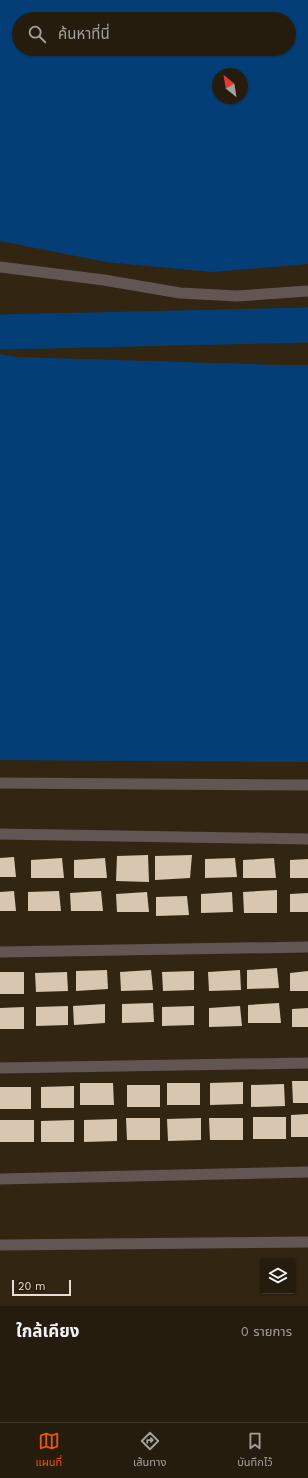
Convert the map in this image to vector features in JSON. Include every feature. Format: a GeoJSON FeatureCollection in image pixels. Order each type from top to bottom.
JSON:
{"type":"FeatureCollection","features":[{"type":"Feature","properties":{"kind":"street"},"geometry":{"type":"LineString","coordinates":[[0,267],[104,280],[180,293],[237,296],[308,291]]}},
{"type":"Feature","properties":{"kind":"street"},"geometry":{"type":"LineString","coordinates":[[0,782],[308,785]]}},
{"type":"Feature","properties":{"kind":"street"},"geometry":{"type":"LineString","coordinates":[[0,834],[308,839]]}},
{"type":"Feature","properties":{"kind":"street"},"geometry":{"type":"LineString","coordinates":[[0,952],[308,947]]}},
{"type":"Feature","properties":{"kind":"street"},"geometry":{"type":"LineString","coordinates":[[0,1068],[308,1063]]}},
{"type":"Feature","properties":{"kind":"street"},"geometry":{"type":"LineString","coordinates":[[0,1179],[308,1172]]}},
{"type":"Feature","properties":{"kind":"street"},"geometry":{"type":"LineString","coordinates":[[0,1245],[308,1242]]}},
{"type":"Feature","properties":{"kind":"water"},"geometry":{"type":"Polygon","coordinates":[[[0,0],[308,0],[308,264],[212,272],[106,262],[0,241],[0,0]]]}},
{"type":"Feature","properties":{"kind":"water"},"geometry":{"type":"Polygon","coordinates":[[[0,354],[16,357],[308,365],[308,762],[0,760],[0,354]]]}},
{"type":"Feature","properties":{"kind":"building"},"geometry":{"type":"Polygon","coordinates":[[[148,855],[149,882],[116,881],[117,856],[148,855]]]}},
{"type":"Feature","properties":{"kind":"building"},"geometry":{"type":"Polygon","coordinates":[[[192,855],[190,878],[155,880],[155,856],[192,855]]]}},
{"type":"Feature","properties":{"kind":"building"},"geometry":{"type":"Polygon","coordinates":[[[14,857],[16,877],[0,877],[0,858],[14,857]]]}},
{"type":"Feature","properties":{"kind":"building"},"geometry":{"type":"Polygon","coordinates":[[[62,858],[64,878],[31,878],[31,860],[62,858]]]}},
{"type":"Feature","properties":{"kind":"building"},"geometry":{"type":"Polygon","coordinates":[[[105,858],[107,878],[74,878],[74,860],[105,858]]]}},
{"type":"Feature","properties":{"kind":"building"},"geometry":{"type":"Polygon","coordinates":[[[235,858],[237,877],[205,878],[205,859],[235,858]]]}},
{"type":"Feature","properties":{"kind":"building"},"geometry":{"type":"Polygon","coordinates":[[[274,858],[276,878],[243,878],[243,860],[274,858]]]}},
{"type":"Feature","properties":{"kind":"building"},"geometry":{"type":"Polygon","coordinates":[[[308,859],[308,878],[290,878],[290,860],[308,859]]]}},
{"type":"Feature","properties":{"kind":"building"},"geometry":{"type":"Polygon","coordinates":[[[277,890],[277,913],[244,913],[243,892],[277,890]]]}},
{"type":"Feature","properties":{"kind":"building"},"geometry":{"type":"Polygon","coordinates":[[[14,891],[16,911],[0,911],[0,892],[14,891]]]}},
{"type":"Feature","properties":{"kind":"building"},"geometry":{"type":"Polygon","coordinates":[[[59,891],[61,911],[28,911],[28,892],[59,891]]]}},
{"type":"Feature","properties":{"kind":"building"},"geometry":{"type":"Polygon","coordinates":[[[101,891],[103,911],[71,911],[70,893],[101,891]]]}},
{"type":"Feature","properties":{"kind":"building"},"geometry":{"type":"Polygon","coordinates":[[[147,892],[149,912],[117,912],[116,894],[147,892]]]}},
{"type":"Feature","properties":{"kind":"building"},"geometry":{"type":"Polygon","coordinates":[[[232,892],[233,912],[201,913],[201,894],[232,892]]]}},
{"type":"Feature","properties":{"kind":"building"},"geometry":{"type":"Polygon","coordinates":[[[308,893],[308,912],[290,912],[290,894],[308,893]]]}},
{"type":"Feature","properties":{"kind":"building"},"geometry":{"type":"Polygon","coordinates":[[[187,896],[189,915],[156,916],[156,897],[187,896]]]}},
{"type":"Feature","properties":{"kind":"building"},"geometry":{"type":"Polygon","coordinates":[[[277,968],[279,988],[247,989],[247,970],[277,968]]]}},
{"type":"Feature","properties":{"kind":"building"},"geometry":{"type":"Polygon","coordinates":[[[107,970],[108,989],[76,991],[76,971],[107,970]]]}},
{"type":"Feature","properties":{"kind":"building"},"geometry":{"type":"Polygon","coordinates":[[[151,970],[153,990],[121,991],[120,972],[151,970]]]}},
{"type":"Feature","properties":{"kind":"building"},"geometry":{"type":"Polygon","coordinates":[[[240,970],[241,990],[209,991],[208,972],[240,970]]]}},
{"type":"Feature","properties":{"kind":"building"},"geometry":{"type":"Polygon","coordinates":[[[194,971],[194,990],[163,991],[162,972],[194,971]]]}},
{"type":"Feature","properties":{"kind":"building"},"geometry":{"type":"Polygon","coordinates":[[[308,971],[308,991],[290,991],[290,973],[308,971]]]}},
{"type":"Feature","properties":{"kind":"building"},"geometry":{"type":"Polygon","coordinates":[[[0,972],[24,972],[24,994],[0,994],[0,972]]]}},
{"type":"Feature","properties":{"kind":"building"},"geometry":{"type":"Polygon","coordinates":[[[67,972],[68,991],[36,992],[35,973],[67,972]]]}},
{"type":"Feature","properties":{"kind":"building"},"geometry":{"type":"Polygon","coordinates":[[[153,1003],[154,1022],[122,1023],[122,1004],[153,1003]]]}},
{"type":"Feature","properties":{"kind":"building"},"geometry":{"type":"Polygon","coordinates":[[[279,1003],[281,1023],[248,1023],[248,1005],[279,1003]]]}},
{"type":"Feature","properties":{"kind":"building"},"geometry":{"type":"Polygon","coordinates":[[[105,1004],[105,1023],[74,1025],[73,1006],[105,1004]]]}},
{"type":"Feature","properties":{"kind":"building"},"geometry":{"type":"Polygon","coordinates":[[[68,1006],[68,1025],[36,1026],[36,1007],[68,1006]]]}},
{"type":"Feature","properties":{"kind":"building"},"geometry":{"type":"Polygon","coordinates":[[[194,1006],[194,1025],[162,1026],[162,1007],[194,1006]]]}},
{"type":"Feature","properties":{"kind":"building"},"geometry":{"type":"Polygon","coordinates":[[[240,1006],[242,1026],[209,1027],[209,1008],[240,1006]]]}},
{"type":"Feature","properties":{"kind":"building"},"geometry":{"type":"Polygon","coordinates":[[[24,1007],[24,1029],[0,1029],[0,1008],[24,1007]]]}},
{"type":"Feature","properties":{"kind":"building"},"geometry":{"type":"Polygon","coordinates":[[[308,1008],[308,1027],[292,1027],[292,1009],[308,1008]]]}},
{"type":"Feature","properties":{"kind":"building"},"geometry":{"type":"Polygon","coordinates":[[[292,1081],[308,1081],[308,1103],[293,1103],[292,1081]]]}},
{"type":"Feature","properties":{"kind":"building"},"geometry":{"type":"Polygon","coordinates":[[[243,1082],[243,1104],[210,1105],[210,1083],[243,1082]]]}},
{"type":"Feature","properties":{"kind":"building"},"geometry":{"type":"Polygon","coordinates":[[[80,1083],[113,1083],[114,1105],[80,1105],[80,1083]]]}},
{"type":"Feature","properties":{"kind":"building"},"geometry":{"type":"Polygon","coordinates":[[[167,1083],[200,1083],[200,1105],[167,1105],[167,1083]]]}},
{"type":"Feature","properties":{"kind":"building"},"geometry":{"type":"Polygon","coordinates":[[[284,1084],[285,1106],[251,1107],[251,1085],[284,1084]]]}},
{"type":"Feature","properties":{"kind":"building"},"geometry":{"type":"Polygon","coordinates":[[[127,1085],[160,1085],[160,1107],[127,1107],[127,1085]]]}},
{"type":"Feature","properties":{"kind":"building"},"geometry":{"type":"Polygon","coordinates":[[[74,1086],[74,1108],[41,1108],[41,1087],[74,1086]]]}},
{"type":"Feature","properties":{"kind":"building"},"geometry":{"type":"Polygon","coordinates":[[[0,1087],[31,1087],[31,1109],[0,1109],[0,1087]]]}},
{"type":"Feature","properties":{"kind":"building"},"geometry":{"type":"Polygon","coordinates":[[[308,1114],[308,1137],[291,1137],[291,1115],[308,1114]]]}},
{"type":"Feature","properties":{"kind":"building"},"geometry":{"type":"Polygon","coordinates":[[[253,1117],[286,1117],[286,1139],[253,1139],[253,1117]]]}},
{"type":"Feature","properties":{"kind":"building"},"geometry":{"type":"Polygon","coordinates":[[[126,1118],[160,1118],[160,1140],[127,1140],[126,1118]]]}},
{"type":"Feature","properties":{"kind":"building"},"geometry":{"type":"Polygon","coordinates":[[[201,1118],[201,1140],[168,1141],[167,1119],[201,1118]]]}},
{"type":"Feature","properties":{"kind":"building"},"geometry":{"type":"Polygon","coordinates":[[[209,1118],[243,1118],[243,1140],[210,1140],[209,1118]]]}},
{"type":"Feature","properties":{"kind":"building"},"geometry":{"type":"Polygon","coordinates":[[[117,1119],[117,1141],[84,1142],[84,1120],[117,1119]]]}},
{"type":"Feature","properties":{"kind":"building"},"geometry":{"type":"Polygon","coordinates":[[[0,1120],[34,1120],[34,1142],[0,1142],[0,1120]]]}},
{"type":"Feature","properties":{"kind":"building"},"geometry":{"type":"Polygon","coordinates":[[[74,1120],[74,1142],[41,1142],[41,1121],[74,1120]]]}},
{"type":"Feature","properties":{"kind":"waterway"},"geometry":{"type":"LineString","coordinates":[[0,332],[308,325]]}}]}
